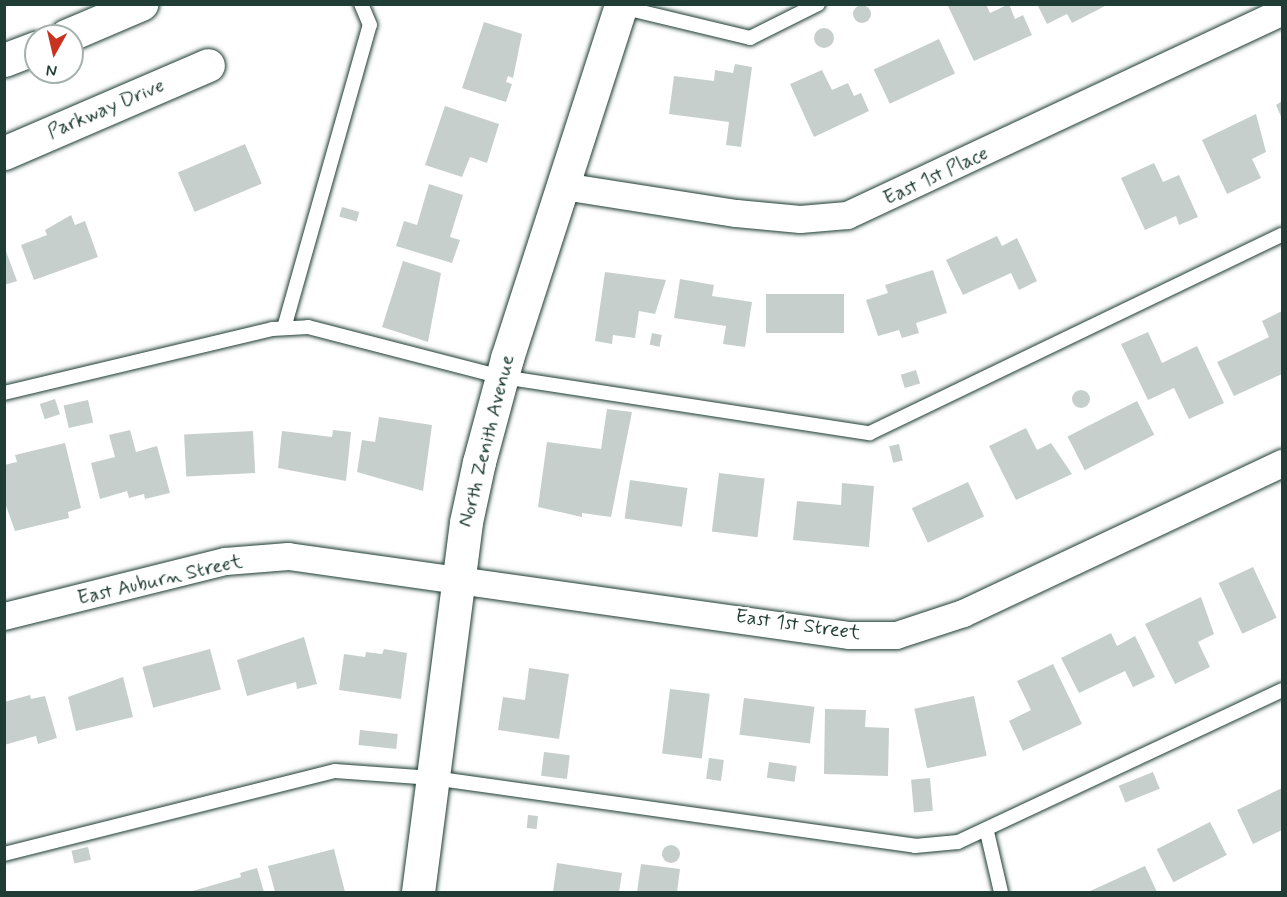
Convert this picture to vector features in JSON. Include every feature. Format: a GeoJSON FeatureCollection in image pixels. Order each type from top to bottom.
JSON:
{"type":"FeatureCollection","features":[{"type":"Feature","properties":{"kind":"main road"},"geometry":{"type":"LineString","coordinates":[[84,28],[141,4]]}},
{"type":"Feature","properties":{"kind":"main road","name":"North Zenith Avenue"},"geometry":{"type":"LineString","coordinates":[[418,892],[466,522],[502,377],[621,6]]}},
{"type":"Feature","properties":{"kind":"main road"},"geometry":{"type":"LineString","coordinates":[[4,60],[24,52]]}},
{"type":"Feature","properties":{"kind":"main road","name":"Parkway Drive"},"geometry":{"type":"LineString","coordinates":[[4,153],[208,65]]}},
{"type":"Feature","properties":{"kind":"street","name":"East 1st Place"},"geometry":{"type":"LineString","coordinates":[[563,186],[736,213],[800,219],[847,215],[1282,11]]}},
{"type":"Feature","properties":{"kind":"street","name":"East 1st Street"},"geometry":{"type":"LineString","coordinates":[[459,576],[849,635],[896,634],[963,613],[1282,463]]}},
{"type":"Feature","properties":{"kind":"street","name":"East Auburn Street"},"geometry":{"type":"LineString","coordinates":[[4,616],[225,561],[288,556],[459,576]]}},
{"type":"Feature","properties":{"kind":"lane"},"geometry":{"type":"LineString","coordinates":[[284,328],[370,25],[361,4]]}},
{"type":"Feature","properties":{"kind":"lane"},"geometry":{"type":"LineString","coordinates":[[621,6],[750,38],[818,4]]}},
{"type":"Feature","properties":{"kind":"lane"},"geometry":{"type":"LineString","coordinates":[[4,393],[284,328],[308,327],[502,377],[870,433],[1282,235]]}},
{"type":"Feature","properties":{"kind":"lane"},"geometry":{"type":"LineString","coordinates":[[4,854],[335,771],[433,778],[915,846],[958,842],[987,832],[1282,690]]}},
{"type":"Feature","properties":{"kind":"lane"},"geometry":{"type":"LineString","coordinates":[[987,832],[1001,892]]}},
{"type":"Feature","properties":{"kind":"building"},"geometry":{"type":"Polygon","coordinates":[[[947,4],[986,4],[990,13],[1009,4],[1015,19],[1023,15],[1032,35],[974,61],[947,4]]]}},
{"type":"Feature","properties":{"kind":"building"},"geometry":{"type":"Polygon","coordinates":[[[1037,4],[1109,4],[1072,23],[1067,14],[1047,24],[1037,4]]]}},
{"type":"Feature","properties":{"kind":"building"},"geometry":{"type":"Polygon","coordinates":[[[862,5],[868,8],[871,14],[868,20],[862,23],[856,20],[853,14],[856,8],[862,5]]]}},
{"type":"Feature","properties":{"kind":"building"},"geometry":{"type":"Polygon","coordinates":[[[484,22],[522,34],[513,78],[508,76],[506,82],[512,84],[506,102],[462,88],[484,22]]]}},
{"type":"Feature","properties":{"kind":"building"},"geometry":{"type":"Polygon","coordinates":[[[820,28],[828,28],[834,34],[834,42],[828,48],[820,48],[814,42],[814,34],[820,28]]]}},
{"type":"Feature","properties":{"kind":"building"},"geometry":{"type":"Polygon","coordinates":[[[939,39],[955,73],[890,104],[874,69],[939,39]]]}},
{"type":"Feature","properties":{"kind":"building"},"geometry":{"type":"Polygon","coordinates":[[[735,64],[752,67],[741,147],[726,145],[729,122],[669,114],[674,76],[714,81],[715,70],[733,73],[735,64]]]}},
{"type":"Feature","properties":{"kind":"building"},"geometry":{"type":"Polygon","coordinates":[[[822,70],[832,90],[848,83],[854,96],[861,93],[869,111],[814,137],[790,84],[822,70]]]}},
{"type":"Feature","properties":{"kind":"building"},"geometry":{"type":"Polygon","coordinates":[[[1282,101],[1282,119],[1276,105],[1282,101]]]}},
{"type":"Feature","properties":{"kind":"building"},"geometry":{"type":"Polygon","coordinates":[[[445,106],[499,124],[487,163],[470,157],[462,177],[425,165],[445,106]]]}},
{"type":"Feature","properties":{"kind":"building"},"geometry":{"type":"Polygon","coordinates":[[[1256,114],[1266,152],[1252,159],[1261,178],[1227,194],[1202,140],[1256,114]]]}},
{"type":"Feature","properties":{"kind":"building"},"geometry":{"type":"Polygon","coordinates":[[[245,144],[262,184],[195,212],[178,173],[245,144]]]}},
{"type":"Feature","properties":{"kind":"building"},"geometry":{"type":"Polygon","coordinates":[[[1154,163],[1163,182],[1179,175],[1198,217],[1179,225],[1176,216],[1145,230],[1121,178],[1154,163]]]}},
{"type":"Feature","properties":{"kind":"building"},"geometry":{"type":"Polygon","coordinates":[[[429,184],[463,195],[450,237],[460,240],[452,263],[396,246],[404,221],[417,225],[429,184]]]}},
{"type":"Feature","properties":{"kind":"building"},"geometry":{"type":"Polygon","coordinates":[[[342,207],[359,212],[357,222],[339,217],[342,207]]]}},
{"type":"Feature","properties":{"kind":"building"},"geometry":{"type":"Polygon","coordinates":[[[71,215],[75,225],[85,221],[98,257],[34,280],[21,245],[47,235],[45,230],[71,215]]]}},
{"type":"Feature","properties":{"kind":"building"},"geometry":{"type":"Polygon","coordinates":[[[997,236],[1002,246],[1017,238],[1037,281],[1019,290],[1011,273],[963,295],[946,260],[997,236]]]}},
{"type":"Feature","properties":{"kind":"building"},"geometry":{"type":"Polygon","coordinates":[[[4,246],[17,281],[4,285],[4,246]]]}},
{"type":"Feature","properties":{"kind":"building"},"geometry":{"type":"Polygon","coordinates":[[[403,261],[441,273],[428,342],[382,327],[403,261]]]}},
{"type":"Feature","properties":{"kind":"building"},"geometry":{"type":"Polygon","coordinates":[[[933,270],[947,313],[916,323],[919,333],[902,338],[899,330],[878,336],[866,300],[888,293],[885,285],[933,270]]]}},
{"type":"Feature","properties":{"kind":"building"},"geometry":{"type":"Polygon","coordinates":[[[605,272],[666,280],[655,314],[639,311],[635,338],[613,335],[612,344],[595,341],[605,272]]]}},
{"type":"Feature","properties":{"kind":"building"},"geometry":{"type":"Polygon","coordinates":[[[680,279],[714,285],[712,296],[752,302],[745,347],[723,344],[726,326],[674,318],[680,279]]]}},
{"type":"Feature","properties":{"kind":"building"},"geometry":{"type":"Polygon","coordinates":[[[766,294],[844,294],[844,333],[766,333],[766,294]]]}},
{"type":"Feature","properties":{"kind":"building"},"geometry":{"type":"Polygon","coordinates":[[[1282,311],[1282,374],[1234,396],[1217,362],[1269,337],[1262,321],[1282,311]]]}},
{"type":"Feature","properties":{"kind":"building"},"geometry":{"type":"Polygon","coordinates":[[[1148,332],[1162,363],[1197,346],[1224,403],[1189,419],[1174,388],[1148,400],[1121,344],[1148,332]]]}},
{"type":"Feature","properties":{"kind":"building"},"geometry":{"type":"Polygon","coordinates":[[[652,333],[662,335],[660,347],[650,345],[652,333]]]}},
{"type":"Feature","properties":{"kind":"building"},"geometry":{"type":"Polygon","coordinates":[[[916,370],[920,383],[905,388],[901,375],[916,370]]]}},
{"type":"Feature","properties":{"kind":"building"},"geometry":{"type":"Polygon","coordinates":[[[1081,390],[1087,393],[1090,399],[1087,405],[1081,408],[1075,405],[1072,399],[1075,393],[1081,390]]]}},
{"type":"Feature","properties":{"kind":"building"},"geometry":{"type":"Polygon","coordinates":[[[55,399],[60,414],[45,419],[40,404],[55,399]]]}},
{"type":"Feature","properties":{"kind":"building"},"geometry":{"type":"Polygon","coordinates":[[[88,400],[93,422],[69,428],[64,406],[88,400]]]}},
{"type":"Feature","properties":{"kind":"building"},"geometry":{"type":"Polygon","coordinates":[[[1137,401],[1154,435],[1085,470],[1068,436],[1137,401]]]}},
{"type":"Feature","properties":{"kind":"building"},"geometry":{"type":"Polygon","coordinates":[[[607,409],[632,412],[611,517],[582,513],[582,517],[538,507],[547,442],[601,449],[607,409]]]}},
{"type":"Feature","properties":{"kind":"building"},"geometry":{"type":"Polygon","coordinates":[[[379,417],[432,425],[423,491],[357,472],[362,440],[375,442],[379,417]]]}},
{"type":"Feature","properties":{"kind":"building"},"geometry":{"type":"Polygon","coordinates":[[[1026,428],[1037,450],[1051,443],[1072,474],[1016,500],[989,446],[1026,428]]]}},
{"type":"Feature","properties":{"kind":"building"},"geometry":{"type":"Polygon","coordinates":[[[130,430],[136,452],[157,446],[170,493],[145,499],[144,494],[129,498],[127,491],[100,499],[91,463],[115,457],[109,435],[130,430]]]}},
{"type":"Feature","properties":{"kind":"building"},"geometry":{"type":"Polygon","coordinates":[[[333,430],[351,432],[346,481],[278,468],[282,431],[332,437],[333,430]]]}},
{"type":"Feature","properties":{"kind":"building"},"geometry":{"type":"Polygon","coordinates":[[[253,431],[255,473],[186,477],[184,435],[253,431]]]}},
{"type":"Feature","properties":{"kind":"building"},"geometry":{"type":"Polygon","coordinates":[[[65,443],[81,508],[68,512],[69,518],[15,531],[4,500],[4,465],[17,462],[15,455],[65,443]]]}},
{"type":"Feature","properties":{"kind":"building"},"geometry":{"type":"Polygon","coordinates":[[[899,444],[903,461],[893,463],[889,446],[899,444]]]}},
{"type":"Feature","properties":{"kind":"building"},"geometry":{"type":"Polygon","coordinates":[[[719,473],[765,479],[757,537],[712,532],[719,473]]]}},
{"type":"Feature","properties":{"kind":"building"},"geometry":{"type":"Polygon","coordinates":[[[630,480],[687,488],[682,527],[625,519],[630,480]]]}},
{"type":"Feature","properties":{"kind":"building"},"geometry":{"type":"Polygon","coordinates":[[[968,482],[984,516],[928,543],[912,508],[968,482]]]}},
{"type":"Feature","properties":{"kind":"building"},"geometry":{"type":"Polygon","coordinates":[[[842,483],[874,486],[869,547],[793,540],[797,501],[841,505],[842,483]]]}},
{"type":"Feature","properties":{"kind":"building"},"geometry":{"type":"Polygon","coordinates":[[[1253,567],[1277,618],[1242,634],[1219,583],[1253,567]]]}},
{"type":"Feature","properties":{"kind":"building"},"geometry":{"type":"Polygon","coordinates":[[[1201,597],[1214,634],[1198,642],[1210,667],[1175,684],[1145,624],[1201,597]]]}},
{"type":"Feature","properties":{"kind":"building"},"geometry":{"type":"Polygon","coordinates":[[[1111,633],[1117,646],[1135,636],[1155,677],[1133,687],[1125,671],[1079,693],[1061,658],[1111,633]]]}},
{"type":"Feature","properties":{"kind":"building"},"geometry":{"type":"Polygon","coordinates":[[[304,637],[317,684],[297,689],[296,682],[247,696],[237,660],[304,637]]]}},
{"type":"Feature","properties":{"kind":"building"},"geometry":{"type":"Polygon","coordinates":[[[210,649],[221,690],[153,708],[142,667],[210,649]]]}},
{"type":"Feature","properties":{"kind":"building"},"geometry":{"type":"Polygon","coordinates":[[[384,649],[407,653],[401,699],[339,690],[344,654],[365,657],[366,652],[382,654],[384,649]]]}},
{"type":"Feature","properties":{"kind":"building"},"geometry":{"type":"Polygon","coordinates":[[[1053,664],[1082,724],[1023,751],[1009,721],[1031,710],[1017,681],[1053,664]]]}},
{"type":"Feature","properties":{"kind":"building"},"geometry":{"type":"Polygon","coordinates":[[[529,668],[569,674],[559,739],[498,730],[503,697],[525,700],[529,668]]]}},
{"type":"Feature","properties":{"kind":"building"},"geometry":{"type":"Polygon","coordinates":[[[123,677],[133,717],[76,731],[68,697],[123,677]]]}},
{"type":"Feature","properties":{"kind":"building"},"geometry":{"type":"Polygon","coordinates":[[[670,689],[710,694],[702,758],[662,754],[670,689]]]}},
{"type":"Feature","properties":{"kind":"building"},"geometry":{"type":"Polygon","coordinates":[[[30,695],[31,699],[45,696],[57,738],[38,744],[36,736],[4,745],[4,702],[30,695]]]}},
{"type":"Feature","properties":{"kind":"building"},"geometry":{"type":"Polygon","coordinates":[[[974,696],[987,756],[927,768],[914,709],[974,696]]]}},
{"type":"Feature","properties":{"kind":"building"},"geometry":{"type":"Polygon","coordinates":[[[744,698],[814,707],[810,743],[739,735],[744,698]]]}},
{"type":"Feature","properties":{"kind":"building"},"geometry":{"type":"Polygon","coordinates":[[[825,709],[866,710],[865,727],[889,728],[888,776],[824,774],[825,709]]]}},
{"type":"Feature","properties":{"kind":"building"},"geometry":{"type":"Polygon","coordinates":[[[360,730],[398,734],[396,749],[358,745],[360,730]]]}},
{"type":"Feature","properties":{"kind":"building"},"geometry":{"type":"Polygon","coordinates":[[[544,752],[570,755],[567,779],[541,776],[544,752]]]}},
{"type":"Feature","properties":{"kind":"building"},"geometry":{"type":"Polygon","coordinates":[[[709,758],[724,760],[721,781],[706,779],[709,758]]]}},
{"type":"Feature","properties":{"kind":"building"},"geometry":{"type":"Polygon","coordinates":[[[769,762],[797,766],[795,782],[767,778],[769,762]]]}},
{"type":"Feature","properties":{"kind":"building"},"geometry":{"type":"Polygon","coordinates":[[[1153,772],[1160,789],[1125,803],[1119,786],[1153,772]]]}},
{"type":"Feature","properties":{"kind":"building"},"geometry":{"type":"Polygon","coordinates":[[[930,778],[933,811],[914,813],[911,780],[930,778]]]}},
{"type":"Feature","properties":{"kind":"building"},"geometry":{"type":"Polygon","coordinates":[[[1282,788],[1282,830],[1253,844],[1237,810],[1282,788]]]}},
{"type":"Feature","properties":{"kind":"building"},"geometry":{"type":"Polygon","coordinates":[[[528,815],[538,816],[537,829],[527,828],[528,815]]]}},
{"type":"Feature","properties":{"kind":"building"},"geometry":{"type":"Polygon","coordinates":[[[1210,822],[1227,855],[1173,882],[1157,849],[1210,822]]]}},
{"type":"Feature","properties":{"kind":"building"},"geometry":{"type":"Polygon","coordinates":[[[667,845],[675,845],[680,850],[678,861],[667,863],[662,858],[662,850],[667,845]]]}},
{"type":"Feature","properties":{"kind":"building"},"geometry":{"type":"Polygon","coordinates":[[[88,847],[91,860],[74,863],[71,851],[88,847]]]}},
{"type":"Feature","properties":{"kind":"building"},"geometry":{"type":"Polygon","coordinates":[[[334,849],[345,892],[275,892],[268,866],[334,849]]]}},
{"type":"Feature","properties":{"kind":"building"},"geometry":{"type":"Polygon","coordinates":[[[557,863],[622,873],[619,892],[553,892],[557,863]]]}},
{"type":"Feature","properties":{"kind":"building"},"geometry":{"type":"Polygon","coordinates":[[[641,864],[680,869],[677,892],[637,892],[641,864]]]}},
{"type":"Feature","properties":{"kind":"building"},"geometry":{"type":"Polygon","coordinates":[[[1145,866],[1157,892],[1088,892],[1145,866]]]}},
{"type":"Feature","properties":{"kind":"building"},"geometry":{"type":"Polygon","coordinates":[[[257,868],[264,892],[189,892],[241,877],[240,873],[257,868]]]}}]}
